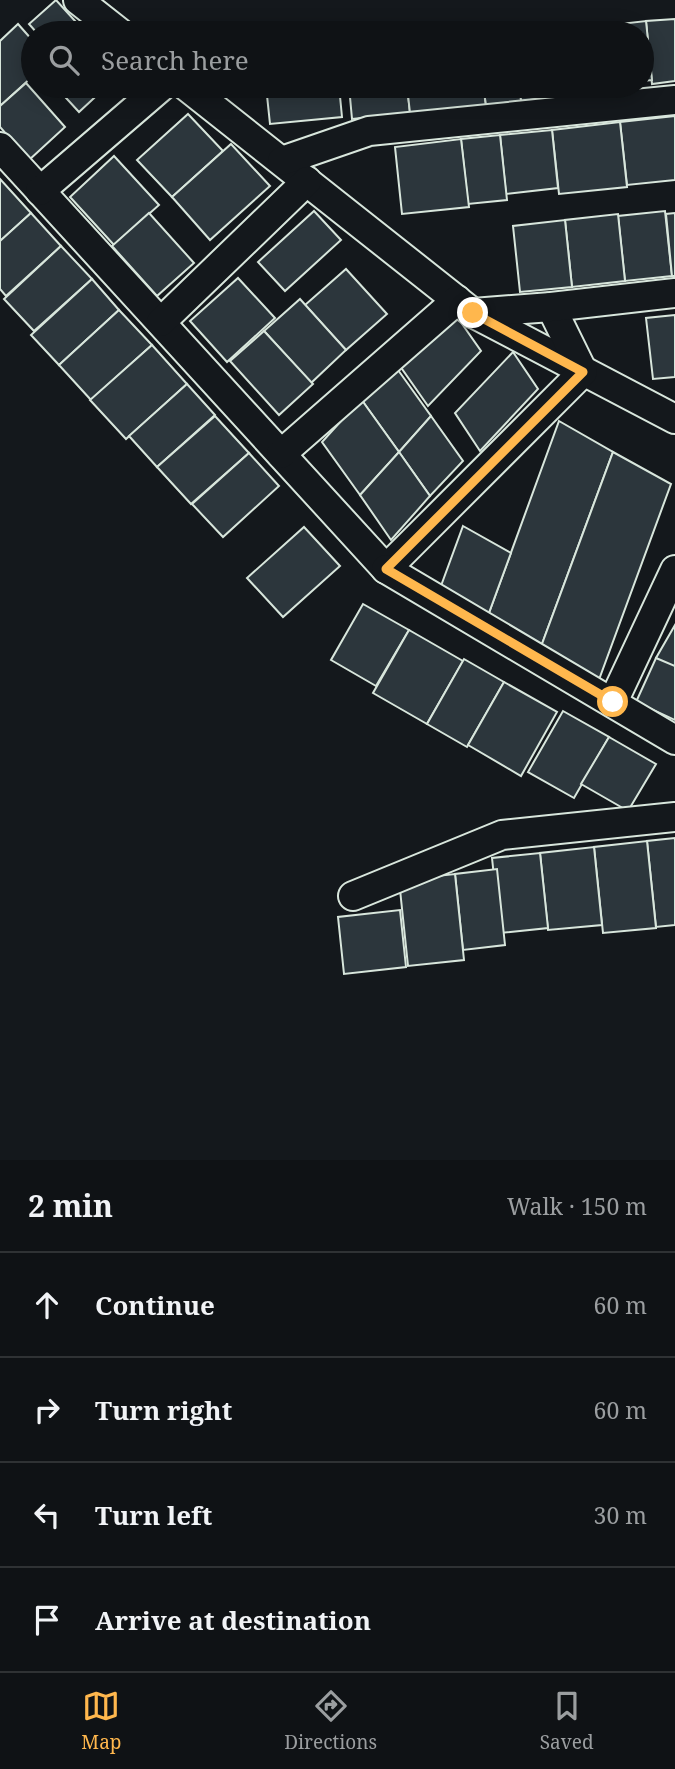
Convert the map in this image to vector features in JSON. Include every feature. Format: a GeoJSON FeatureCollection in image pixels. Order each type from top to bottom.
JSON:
{"type":"FeatureCollection","features":[{"type":"Feature","properties":{"kind":"street"},"geometry":{"type":"LineString","coordinates":[[78,0],[105,21]]}},
{"type":"Feature","properties":{"kind":"street"},"geometry":{"type":"LineString","coordinates":[[40,191],[148,98]]}},
{"type":"Feature","properties":{"kind":"street"},"geometry":{"type":"LineString","coordinates":[[201,98],[465,306],[583,372],[675,419]]}},
{"type":"Feature","properties":{"kind":"street"},"geometry":{"type":"LineString","coordinates":[[282,161],[369,131],[675,100]]}},
{"type":"Feature","properties":{"kind":"street"},"geometry":{"type":"LineString","coordinates":[[0,147],[386,569],[675,740]]}},
{"type":"Feature","properties":{"kind":"street"},"geometry":{"type":"LineString","coordinates":[[161,322],[307,181]]}},
{"type":"Feature","properties":{"kind":"street"},"geometry":{"type":"LineString","coordinates":[[281,454],[465,306],[551,307],[675,293]]}},
{"type":"Feature","properties":{"kind":"street"},"geometry":{"type":"LineString","coordinates":[[551,307],[583,372]]}},
{"type":"Feature","properties":{"kind":"street"},"geometry":{"type":"LineString","coordinates":[[386,569],[583,372]]}},
{"type":"Feature","properties":{"kind":"street"},"geometry":{"type":"LineString","coordinates":[[613,702],[675,570]]}},
{"type":"Feature","properties":{"kind":"street"},"geometry":{"type":"LineString","coordinates":[[354,896],[502,835],[675,817]]}},
{"type":"Feature","properties":{"kind":"building"},"geometry":{"type":"Polygon","coordinates":[[[56,0],[75,21],[32,21],[56,0]]]}},
{"type":"Feature","properties":{"kind":"building"},"geometry":{"type":"Polygon","coordinates":[[[675,19],[675,81],[654,84],[654,21],[646,21],[675,19]]]}},
{"type":"Feature","properties":{"kind":"building"},"geometry":{"type":"Polygon","coordinates":[[[18,24],[21,27],[21,87],[0,106],[0,41],[18,24]]]}},
{"type":"Feature","properties":{"kind":"building"},"geometry":{"type":"Polygon","coordinates":[[[21,87],[21,98],[39,98],[65,127],[29,160],[0,127],[0,106],[21,87]]]}},
{"type":"Feature","properties":{"kind":"building"},"geometry":{"type":"Polygon","coordinates":[[[66,98],[94,98],[79,112],[66,98]]]}},
{"type":"Feature","properties":{"kind":"building"},"geometry":{"type":"Polygon","coordinates":[[[267,98],[340,98],[342,117],[270,124],[267,98]]]}},
{"type":"Feature","properties":{"kind":"building"},"geometry":{"type":"Polygon","coordinates":[[[350,98],[408,98],[410,113],[352,119],[350,98]]]}},
{"type":"Feature","properties":{"kind":"building"},"geometry":{"type":"Polygon","coordinates":[[[408,98],[485,98],[486,105],[410,113],[408,98]]]}},
{"type":"Feature","properties":{"kind":"building"},"geometry":{"type":"Polygon","coordinates":[[[485,98],[521,98],[521,101],[486,105],[485,98]]]}},
{"type":"Feature","properties":{"kind":"building"},"geometry":{"type":"Polygon","coordinates":[[[521,98],[547,98],[521,101],[521,98]]]}},
{"type":"Feature","properties":{"kind":"building"},"geometry":{"type":"Polygon","coordinates":[[[188,114],[223,151],[172,197],[137,160],[188,114]]]}},
{"type":"Feature","properties":{"kind":"building"},"geometry":{"type":"Polygon","coordinates":[[[675,116],[675,180],[627,185],[620,122],[675,116]]]}},
{"type":"Feature","properties":{"kind":"building"},"geometry":{"type":"Polygon","coordinates":[[[620,122],[627,187],[559,194],[552,130],[620,122]]]}},
{"type":"Feature","properties":{"kind":"building"},"geometry":{"type":"Polygon","coordinates":[[[552,130],[558,188],[506,194],[500,135],[552,130]]]}},
{"type":"Feature","properties":{"kind":"building"},"geometry":{"type":"Polygon","coordinates":[[[500,135],[507,200],[468,204],[461,139],[500,135]]]}},
{"type":"Feature","properties":{"kind":"building"},"geometry":{"type":"Polygon","coordinates":[[[461,139],[469,207],[402,214],[395,147],[461,139]]]}},
{"type":"Feature","properties":{"kind":"building"},"geometry":{"type":"Polygon","coordinates":[[[231,144],[270,186],[210,240],[172,197],[231,144]]]}},
{"type":"Feature","properties":{"kind":"building"},"geometry":{"type":"Polygon","coordinates":[[[114,156],[159,205],[114,245],[70,197],[114,156]]]}},
{"type":"Feature","properties":{"kind":"building"},"geometry":{"type":"Polygon","coordinates":[[[0,179],[31,213],[0,241],[0,179]]]}},
{"type":"Feature","properties":{"kind":"building"},"geometry":{"type":"Polygon","coordinates":[[[314,211],[341,240],[285,291],[258,262],[314,211]]]}},
{"type":"Feature","properties":{"kind":"building"},"geometry":{"type":"Polygon","coordinates":[[[665,211],[672,276],[625,281],[618,216],[665,211]]]}},
{"type":"Feature","properties":{"kind":"building"},"geometry":{"type":"Polygon","coordinates":[[[31,213],[61,246],[6,296],[0,289],[0,241],[31,213]]]}},
{"type":"Feature","properties":{"kind":"building"},"geometry":{"type":"Polygon","coordinates":[[[149,213],[194,263],[157,296],[112,246],[149,213]]]}},
{"type":"Feature","properties":{"kind":"building"},"geometry":{"type":"Polygon","coordinates":[[[675,213],[675,276],[672,276],[666,214],[675,213]]]}},
{"type":"Feature","properties":{"kind":"building"},"geometry":{"type":"Polygon","coordinates":[[[618,214],[625,281],[572,287],[565,220],[618,214]]]}},
{"type":"Feature","properties":{"kind":"building"},"geometry":{"type":"Polygon","coordinates":[[[565,220],[572,287],[520,292],[513,226],[565,220]]]}},
{"type":"Feature","properties":{"kind":"building"},"geometry":{"type":"Polygon","coordinates":[[[61,246],[92,279],[34,331],[4,299],[61,246]]]}},
{"type":"Feature","properties":{"kind":"building"},"geometry":{"type":"Polygon","coordinates":[[[346,269],[387,314],[346,350],[305,305],[346,269]]]}},
{"type":"Feature","properties":{"kind":"building"},"geometry":{"type":"Polygon","coordinates":[[[238,278],[275,318],[227,362],[190,321],[238,278]]]}},
{"type":"Feature","properties":{"kind":"building"},"geometry":{"type":"Polygon","coordinates":[[[92,279],[119,310],[59,365],[31,335],[92,279]]]}},
{"type":"Feature","properties":{"kind":"building"},"geometry":{"type":"Polygon","coordinates":[[[300,299],[346,350],[311,383],[264,331],[300,299]]]}},
{"type":"Feature","properties":{"kind":"building"},"geometry":{"type":"Polygon","coordinates":[[[119,310],[152,345],[91,400],[59,365],[119,310]]]}},
{"type":"Feature","properties":{"kind":"building"},"geometry":{"type":"Polygon","coordinates":[[[453,311],[481,351],[428,406],[400,366],[453,311]]]}},
{"type":"Feature","properties":{"kind":"building"},"geometry":{"type":"Polygon","coordinates":[[[675,315],[675,377],[653,379],[646,318],[675,315]]]}},
{"type":"Feature","properties":{"kind":"building"},"geometry":{"type":"Polygon","coordinates":[[[264,331],[313,384],[279,415],[230,361],[264,331]]]}},
{"type":"Feature","properties":{"kind":"building"},"geometry":{"type":"Polygon","coordinates":[[[152,345],[187,384],[126,439],[90,400],[152,345]]]}},
{"type":"Feature","properties":{"kind":"building"},"geometry":{"type":"Polygon","coordinates":[[[513,352],[538,389],[480,451],[455,413],[513,352]]]}},
{"type":"Feature","properties":{"kind":"building"},"geometry":{"type":"Polygon","coordinates":[[[393,363],[431,416],[399,452],[361,399],[393,363]]]}},
{"type":"Feature","properties":{"kind":"building"},"geometry":{"type":"Polygon","coordinates":[[[187,384],[215,415],[157,467],[129,436],[187,384]]]}},
{"type":"Feature","properties":{"kind":"building"},"geometry":{"type":"Polygon","coordinates":[[[361,399],[399,452],[360,495],[322,442],[361,399]]]}},
{"type":"Feature","properties":{"kind":"building"},"geometry":{"type":"Polygon","coordinates":[[[215,416],[249,453],[191,504],[157,467],[215,416]]]}},
{"type":"Feature","properties":{"kind":"building"},"geometry":{"type":"Polygon","coordinates":[[[431,416],[463,461],[430,496],[399,452],[431,416]]]}},
{"type":"Feature","properties":{"kind":"building"},"geometry":{"type":"Polygon","coordinates":[[[559,421],[613,452],[539,652],[486,621],[559,421]]]}},
{"type":"Feature","properties":{"kind":"building"},"geometry":{"type":"Polygon","coordinates":[[[399,452],[430,496],[391,540],[360,495],[399,452]]]}},
{"type":"Feature","properties":{"kind":"building"},"geometry":{"type":"Polygon","coordinates":[[[613,452],[671,484],[597,685],[539,652],[613,452]]]}},
{"type":"Feature","properties":{"kind":"building"},"geometry":{"type":"Polygon","coordinates":[[[249,453],[279,486],[223,537],[192,504],[249,453]]]}},
{"type":"Feature","properties":{"kind":"building"},"geometry":{"type":"Polygon","coordinates":[[[463,526],[511,553],[486,621],[438,594],[463,526]]]}},
{"type":"Feature","properties":{"kind":"building"},"geometry":{"type":"Polygon","coordinates":[[[304,527],[340,566],[283,617],[247,578],[304,527]]]}},
{"type":"Feature","properties":{"kind":"building"},"geometry":{"type":"Polygon","coordinates":[[[363,604],[409,630],[376,686],[331,660],[363,604]]]}},
{"type":"Feature","properties":{"kind":"building"},"geometry":{"type":"Polygon","coordinates":[[[675,625],[675,669],[656,658],[675,625]]]}},
{"type":"Feature","properties":{"kind":"building"},"geometry":{"type":"Polygon","coordinates":[[[409,630],[463,661],[427,724],[373,693],[409,630]]]}},
{"type":"Feature","properties":{"kind":"building"},"geometry":{"type":"Polygon","coordinates":[[[656,658],[675,666],[675,720],[636,702],[656,658]]]}},
{"type":"Feature","properties":{"kind":"building"},"geometry":{"type":"Polygon","coordinates":[[[464,659],[504,682],[467,747],[427,724],[464,659]]]}},
{"type":"Feature","properties":{"kind":"building"},"geometry":{"type":"Polygon","coordinates":[[[504,682],[557,712],[521,776],[468,745],[504,682]]]}},
{"type":"Feature","properties":{"kind":"building"},"geometry":{"type":"Polygon","coordinates":[[[563,711],[609,737],[574,798],[528,772],[563,711]]]}},
{"type":"Feature","properties":{"kind":"building"},"geometry":{"type":"Polygon","coordinates":[[[609,737],[656,764],[628,811],[581,784],[609,737]]]}},
{"type":"Feature","properties":{"kind":"building"},"geometry":{"type":"Polygon","coordinates":[[[675,838],[675,925],[656,927],[647,841],[675,838]]]}},
{"type":"Feature","properties":{"kind":"building"},"geometry":{"type":"Polygon","coordinates":[[[647,841],[656,928],[603,933],[594,847],[647,841]]]}},
{"type":"Feature","properties":{"kind":"building"},"geometry":{"type":"Polygon","coordinates":[[[594,847],[602,925],[548,930],[540,853],[594,847]]]}},
{"type":"Feature","properties":{"kind":"building"},"geometry":{"type":"Polygon","coordinates":[[[540,853],[548,928],[500,933],[492,858],[540,853]]]}},
{"type":"Feature","properties":{"kind":"building"},"geometry":{"type":"Polygon","coordinates":[[[497,869],[505,945],[463,950],[455,874],[497,869]]]}},
{"type":"Feature","properties":{"kind":"building"},"geometry":{"type":"Polygon","coordinates":[[[455,874],[464,960],[408,966],[399,880],[455,874]]]}},
{"type":"Feature","properties":{"kind":"building"},"geometry":{"type":"Polygon","coordinates":[[[400,910],[406,967],[344,974],[338,917],[400,910]]]}},
{"type":"Feature","properties":{"kind":"route"},"geometry":{"type":"LineString","coordinates":[[473,313],[583,372],[386,569],[613,702]]}}]}
